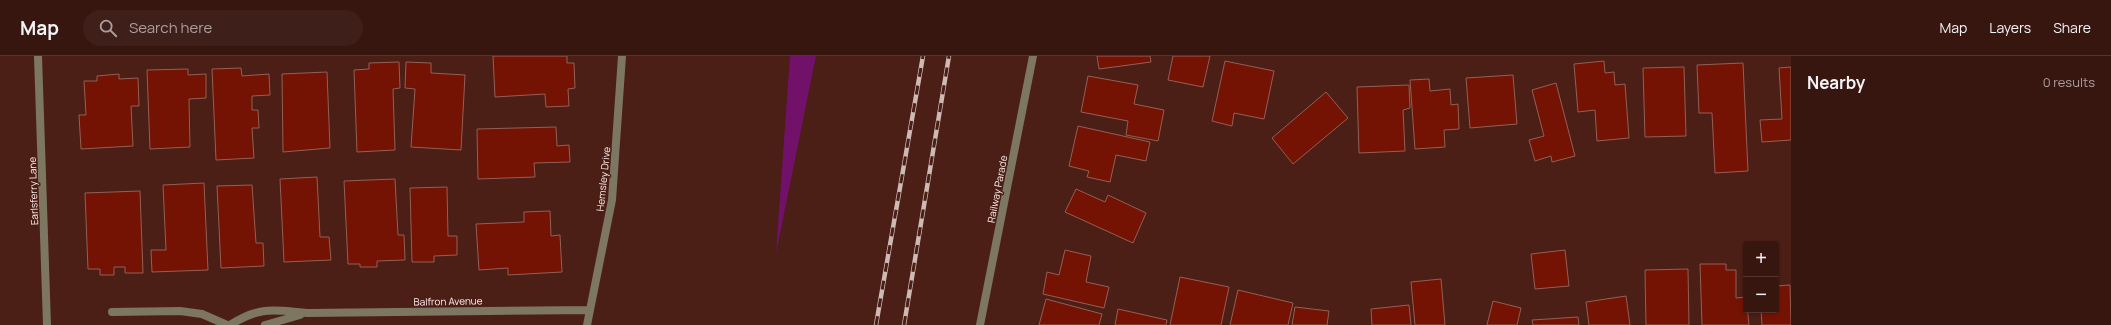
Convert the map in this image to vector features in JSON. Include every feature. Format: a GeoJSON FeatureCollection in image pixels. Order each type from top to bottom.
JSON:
{"type":"FeatureCollection","features":[{"type":"Feature","properties":{"kind":"street","name":"Earlsferry Lane"},"geometry":{"type":"LineString","coordinates":[[38,56],[48,325]]}},
{"type":"Feature","properties":{"kind":"street","name":"Hemsley Drive"},"geometry":{"type":"LineString","coordinates":[[587,325],[612,200],[622,56]]}},
{"type":"Feature","properties":{"kind":"street","name":"Railway Parade"},"geometry":{"type":"LineString","coordinates":[[980,325],[1033,56]]}},
{"type":"Feature","properties":{"kind":"street","name":"Balfron Avenue"},"geometry":{"type":"LineString","coordinates":[[230,325],[248,314],[267,310],[307,313],[590,310]]}},
{"type":"Feature","properties":{"kind":"street"},"geometry":{"type":"LineString","coordinates":[[112,312],[180,312],[202,314],[227,325]]}},
{"type":"Feature","properties":{"kind":"street","name":"Balfron Avenue"},"geometry":{"type":"LineString","coordinates":[[265,325],[307,313]]}},
{"type":"Feature","properties":{"kind":"shaded area"},"geometry":{"type":"Polygon","coordinates":[[[790,56],[816,56],[776,253],[790,56]]]}},
{"type":"Feature","properties":{"kind":"building"},"geometry":{"type":"Polygon","coordinates":[[[493,56],[567,56],[567,63],[574,63],[575,88],[568,89],[569,106],[546,107],[545,94],[495,97],[493,56]]]}},
{"type":"Feature","properties":{"kind":"building"},"geometry":{"type":"Polygon","coordinates":[[[1097,56],[1150,56],[1151,62],[1099,69],[1097,56]]]}},
{"type":"Feature","properties":{"kind":"building"},"geometry":{"type":"Polygon","coordinates":[[[1173,56],[1210,56],[1203,87],[1168,80],[1173,56]]]}},
{"type":"Feature","properties":{"kind":"building"},"geometry":{"type":"Polygon","coordinates":[[[1225,61],[1274,71],[1264,119],[1234,113],[1232,126],[1212,121],[1225,61]]]}},
{"type":"Feature","properties":{"kind":"building"},"geometry":{"type":"Polygon","coordinates":[[[1604,61],[1605,73],[1614,72],[1615,85],[1625,84],[1629,138],[1597,141],[1595,110],[1578,112],[1574,64],[1604,61]]]}},
{"type":"Feature","properties":{"kind":"building"},"geometry":{"type":"Polygon","coordinates":[[[399,62],[400,88],[393,89],[395,150],[357,152],[354,70],[369,69],[369,63],[399,62]]]}},
{"type":"Feature","properties":{"kind":"building"},"geometry":{"type":"Polygon","coordinates":[[[406,62],[431,63],[431,73],[465,75],[461,150],[411,147],[415,89],[405,88],[406,62]]]}},
{"type":"Feature","properties":{"kind":"building"},"geometry":{"type":"Polygon","coordinates":[[[1743,63],[1748,171],[1715,173],[1712,113],[1699,113],[1697,65],[1743,63]]]}},
{"type":"Feature","properties":{"kind":"building"},"geometry":{"type":"Polygon","coordinates":[[[1684,67],[1686,136],[1645,137],[1643,68],[1684,67]]]}},
{"type":"Feature","properties":{"kind":"building"},"geometry":{"type":"Polygon","coordinates":[[[1791,67],[1791,140],[1762,142],[1760,120],[1782,119],[1779,68],[1791,67]]]}},
{"type":"Feature","properties":{"kind":"building"},"geometry":{"type":"Polygon","coordinates":[[[241,68],[242,76],[269,74],[270,95],[252,96],[252,110],[258,110],[259,128],[252,128],[254,158],[216,160],[212,69],[241,68]]]}},
{"type":"Feature","properties":{"kind":"building"},"geometry":{"type":"Polygon","coordinates":[[[188,69],[188,75],[206,74],[206,98],[189,99],[190,147],[150,149],[147,70],[188,69]]]}},
{"type":"Feature","properties":{"kind":"building"},"geometry":{"type":"Polygon","coordinates":[[[327,72],[330,148],[283,152],[282,74],[327,72]]]}},
{"type":"Feature","properties":{"kind":"building"},"geometry":{"type":"Polygon","coordinates":[[[119,74],[119,79],[138,78],[139,106],[131,106],[133,146],[81,149],[79,115],[86,115],[84,81],[97,81],[97,76],[119,74]]]}},
{"type":"Feature","properties":{"kind":"building"},"geometry":{"type":"Polygon","coordinates":[[[1513,75],[1517,124],[1470,128],[1466,78],[1513,75]]]}},
{"type":"Feature","properties":{"kind":"building"},"geometry":{"type":"Polygon","coordinates":[[[1088,76],[1138,85],[1134,104],[1164,110],[1158,141],[1126,135],[1128,121],[1081,112],[1088,76]]]}},
{"type":"Feature","properties":{"kind":"building"},"geometry":{"type":"Polygon","coordinates":[[[1429,79],[1430,91],[1450,89],[1451,105],[1458,104],[1459,129],[1444,130],[1445,147],[1415,149],[1410,80],[1429,79]]]}},
{"type":"Feature","properties":{"kind":"building"},"geometry":{"type":"Polygon","coordinates":[[[1556,83],[1575,156],[1552,162],[1551,156],[1535,161],[1529,140],[1544,136],[1532,90],[1556,83]]]}},
{"type":"Feature","properties":{"kind":"building"},"geometry":{"type":"Polygon","coordinates":[[[1409,85],[1410,108],[1403,110],[1405,151],[1359,153],[1357,87],[1409,85]]]}},
{"type":"Feature","properties":{"kind":"building"},"geometry":{"type":"Polygon","coordinates":[[[1326,92],[1348,118],[1293,164],[1272,138],[1326,92]]]}},
{"type":"Feature","properties":{"kind":"building"},"geometry":{"type":"Polygon","coordinates":[[[1078,126],[1150,142],[1146,161],[1116,155],[1110,182],[1087,177],[1089,171],[1069,166],[1078,126]]]}},
{"type":"Feature","properties":{"kind":"building"},"geometry":{"type":"Polygon","coordinates":[[[556,127],[557,146],[569,145],[570,162],[534,163],[535,177],[478,179],[477,129],[556,127]]]}},
{"type":"Feature","properties":{"kind":"building"},"geometry":{"type":"Polygon","coordinates":[[[317,177],[320,237],[329,237],[331,260],[284,262],[280,179],[317,177]]]}},
{"type":"Feature","properties":{"kind":"building"},"geometry":{"type":"Polygon","coordinates":[[[395,179],[398,235],[404,235],[405,260],[377,261],[377,267],[360,267],[360,264],[348,264],[344,181],[395,179]]]}},
{"type":"Feature","properties":{"kind":"building"},"geometry":{"type":"Polygon","coordinates":[[[204,183],[208,270],[152,272],[151,250],[166,250],[163,185],[204,183]]]}},
{"type":"Feature","properties":{"kind":"building"},"geometry":{"type":"Polygon","coordinates":[[[252,185],[256,243],[263,243],[264,266],[221,268],[217,186],[252,185]]]}},
{"type":"Feature","properties":{"kind":"building"},"geometry":{"type":"Polygon","coordinates":[[[447,187],[448,236],[457,236],[457,255],[434,256],[434,262],[412,262],[410,188],[447,187]]]}},
{"type":"Feature","properties":{"kind":"building"},"geometry":{"type":"Polygon","coordinates":[[[1076,189],[1105,202],[1108,195],[1146,213],[1133,243],[1065,212],[1076,189]]]}},
{"type":"Feature","properties":{"kind":"building"},"geometry":{"type":"Polygon","coordinates":[[[140,191],[143,273],[125,273],[125,267],[114,267],[114,275],[100,275],[100,269],[88,269],[85,193],[140,191]]]}},
{"type":"Feature","properties":{"kind":"building"},"geometry":{"type":"Polygon","coordinates":[[[550,211],[551,236],[560,235],[562,272],[508,275],[508,268],[479,270],[476,224],[524,222],[524,212],[550,211]]]}},
{"type":"Feature","properties":{"kind":"building"},"geometry":{"type":"Polygon","coordinates":[[[1065,250],[1091,256],[1086,282],[1109,287],[1104,308],[1043,294],[1047,272],[1059,275],[1065,250]]]}},
{"type":"Feature","properties":{"kind":"building"},"geometry":{"type":"Polygon","coordinates":[[[1565,250],[1569,286],[1535,289],[1531,254],[1565,250]]]}},
{"type":"Feature","properties":{"kind":"building"},"geometry":{"type":"Polygon","coordinates":[[[1700,264],[1726,264],[1726,270],[1736,270],[1736,298],[1743,297],[1743,313],[1748,313],[1749,325],[1702,325],[1700,264]]]}},
{"type":"Feature","properties":{"kind":"building"},"geometry":{"type":"Polygon","coordinates":[[[1688,269],[1689,325],[1646,325],[1645,270],[1688,269]]]}},
{"type":"Feature","properties":{"kind":"building"},"geometry":{"type":"Polygon","coordinates":[[[1180,277],[1229,287],[1221,325],[1170,325],[1180,277]]]}},
{"type":"Feature","properties":{"kind":"building"},"geometry":{"type":"Polygon","coordinates":[[[1441,279],[1445,325],[1415,325],[1411,282],[1441,279]]]}},
{"type":"Feature","properties":{"kind":"building"},"geometry":{"type":"Polygon","coordinates":[[[1790,285],[1791,325],[1762,325],[1761,313],[1779,313],[1779,286],[1790,285]]]}},
{"type":"Feature","properties":{"kind":"building"},"geometry":{"type":"Polygon","coordinates":[[[1238,290],[1293,303],[1288,325],[1230,325],[1238,290]]]}},
{"type":"Feature","properties":{"kind":"building"},"geometry":{"type":"Polygon","coordinates":[[[1626,296],[1630,325],[1589,325],[1586,302],[1626,296]]]}},
{"type":"Feature","properties":{"kind":"building"},"geometry":{"type":"Polygon","coordinates":[[[1046,299],[1102,314],[1099,325],[1039,325],[1046,299]]]}},
{"type":"Feature","properties":{"kind":"building"},"geometry":{"type":"Polygon","coordinates":[[[1493,301],[1521,308],[1517,325],[1487,325],[1493,301]]]}},
{"type":"Feature","properties":{"kind":"building"},"geometry":{"type":"Polygon","coordinates":[[[1409,305],[1411,325],[1372,325],[1371,309],[1409,305]]]}},
{"type":"Feature","properties":{"kind":"building"},"geometry":{"type":"Polygon","coordinates":[[[1295,307],[1329,311],[1327,325],[1292,325],[1295,307]]]}},
{"type":"Feature","properties":{"kind":"building"},"geometry":{"type":"Polygon","coordinates":[[[1118,309],[1167,320],[1166,325],[1115,325],[1118,309]]]}},
{"type":"Feature","properties":{"kind":"building"},"geometry":{"type":"Polygon","coordinates":[[[1578,317],[1579,325],[1533,325],[1532,320],[1578,317]]]}},
{"type":"Feature","properties":{"kind":"railway"},"geometry":{"type":"LineString","coordinates":[[876,325],[923,56]]}},
{"type":"Feature","properties":{"kind":"railway"},"geometry":{"type":"LineString","coordinates":[[904,325],[949,56]]}}]}
